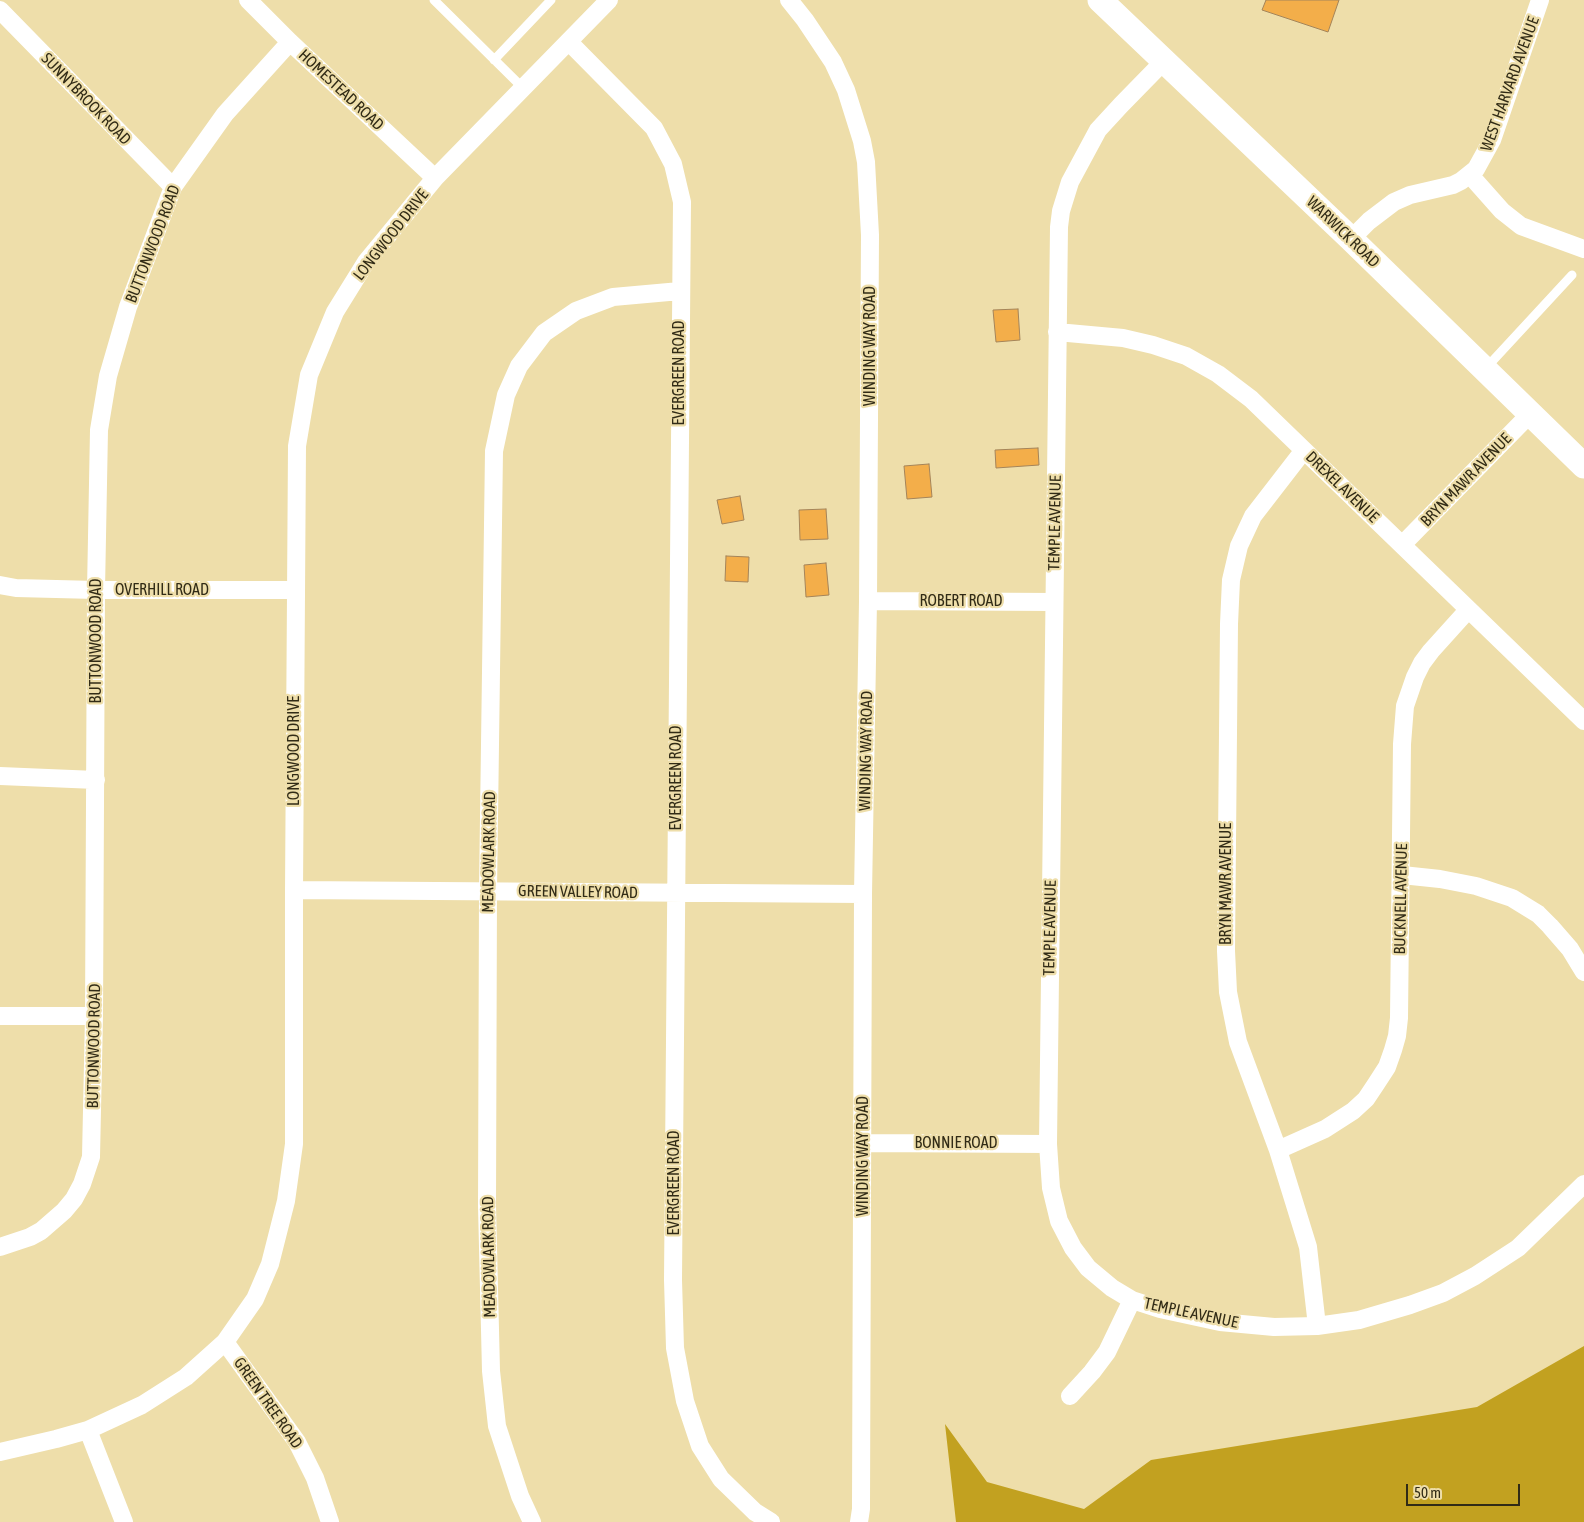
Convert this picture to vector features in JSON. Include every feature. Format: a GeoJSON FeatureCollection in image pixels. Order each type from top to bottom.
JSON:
{"type":"FeatureCollection","features":[{"type":"Feature","properties":{"kind":"street","name":"HOMESTEAD ROAD"},"geometry":{"type":"LineString","coordinates":[[248,0],[435,178]]}},
{"type":"Feature","properties":{"kind":"street","name":"LONGWOOD DRIVE"},"geometry":{"type":"LineString","coordinates":[[0,1452],[88,1430],[142,1405],[186,1377],[225,1342],[255,1299],[270,1264],[286,1201],[294,1144],[297,446],[309,375],[335,312],[366,262],[435,178],[609,0]]}},
{"type":"Feature","properties":{"kind":"street","name":"WINDING WAY ROAD"},"geometry":{"type":"LineString","coordinates":[[789,0],[805,20],[840,77],[862,142],[866,162],[870,235],[868,601],[863,894],[861,1499],[859,1522]]}},
{"type":"Feature","properties":{"kind":"street","name":"WARWICK ROAD"},"geometry":{"type":"LineString","coordinates":[[1100,0],[1351,239],[1584,466]]}},
{"type":"Feature","properties":{"kind":"street","name":"WEST HARVARD AVENUE"},"geometry":{"type":"LineString","coordinates":[[1351,239],[1369,221],[1394,202],[1453,185],[1476,169],[1489,148],[1540,0]]}},
{"type":"Feature","properties":{"kind":"street","name":"SUNNYBROOK ROAD"},"geometry":{"type":"LineString","coordinates":[[0,10],[172,187]]}},
{"type":"Feature","properties":{"kind":"street","name":"BUTTONWOOD ROAD"},"geometry":{"type":"LineString","coordinates":[[0,1247],[30,1238],[53,1222],[74,1199],[88,1171],[91,1157],[99,430],[108,376],[128,308],[172,187],[225,114],[290,42]]}},
{"type":"Feature","properties":{"kind":"street","name":"EVERGREEN ROAD"},"geometry":{"type":"LineString","coordinates":[[569,42],[654,128],[673,164],[682,202],[675,893],[673,1280],[675,1348],[685,1401],[700,1446],[721,1479],[755,1512],[771,1522]]}},
{"type":"Feature","properties":{"kind":"street","name":"TEMPLE AVENUE"},"geometry":{"type":"LineString","coordinates":[[1164,62],[1121,104],[1098,130],[1070,182],[1061,211],[1058,235],[1048,1144],[1053,1200],[1059,1221],[1080,1258],[1094,1275],[1132,1300],[1160,1310],[1220,1322],[1274,1327],[1317,1326],[1359,1320],[1410,1305],[1443,1293],[1475,1276],[1518,1248],[1584,1184]]}},
{"type":"Feature","properties":{"kind":"street"},"geometry":{"type":"LineString","coordinates":[[1470,174],[1502,211],[1521,226],[1584,249]]}},
{"type":"Feature","properties":{"kind":"street","name":"MEADOWLARK ROAD"},"geometry":{"type":"LineString","coordinates":[[532,1522],[520,1496],[497,1426],[491,1371],[487,1206],[488,891],[494,451],[506,395],[518,366],[544,334],[576,311],[613,297],[680,291]]}},
{"type":"Feature","properties":{"kind":"street","name":"DREXEL AVENUE"},"geometry":{"type":"LineString","coordinates":[[1057,332],[1123,338],[1153,345],[1202,364],[1251,399],[1584,721]]}},
{"type":"Feature","properties":{"kind":"street","name":"BRYN MAWR AVENUE"},"geometry":{"type":"LineString","coordinates":[[1402,545],[1530,414]]}},
{"type":"Feature","properties":{"kind":"street","name":"BRYN MAWR AVENUE"},"geometry":{"type":"LineString","coordinates":[[1304,450],[1266,498],[1245,531],[1235,562],[1229,600],[1226,952],[1230,1005],[1238,1042],[1278,1150],[1308,1246],[1317,1326]]}},
{"type":"Feature","properties":{"kind":"street","name":"OVERHILL ROAD"},"geometry":{"type":"LineString","coordinates":[[0,585],[16,588],[96,590],[295,590]]}},
{"type":"Feature","properties":{"kind":"street","name":"ROBERT ROAD"},"geometry":{"type":"LineString","coordinates":[[868,601],[1054,602]]}},
{"type":"Feature","properties":{"kind":"street","name":"BUCKNELL AVENUE"},"geometry":{"type":"LineString","coordinates":[[1278,1150],[1325,1129],[1353,1110],[1366,1099],[1387,1067],[1397,1036],[1399,1018],[1402,744],[1405,706],[1415,677],[1422,664],[1431,651],[1468,610]]}},
{"type":"Feature","properties":{"kind":"street"},"geometry":{"type":"LineString","coordinates":[[0,776],[96,780]]}},
{"type":"Feature","properties":{"kind":"street"},"geometry":{"type":"LineString","coordinates":[[1402,876],[1440,879],[1467,884],[1512,898],[1538,914],[1550,926],[1570,949],[1584,972]]}},
{"type":"Feature","properties":{"kind":"street","name":"GREEN VALLEY ROAD"},"geometry":{"type":"LineString","coordinates":[[294,890],[863,894]]}},
{"type":"Feature","properties":{"kind":"street"},"geometry":{"type":"LineString","coordinates":[[0,1016],[94,1016]]}},
{"type":"Feature","properties":{"kind":"street","name":"BONNIE ROAD"},"geometry":{"type":"LineString","coordinates":[[863,1143],[1048,1144]]}},
{"type":"Feature","properties":{"kind":"street"},"geometry":{"type":"LineString","coordinates":[[1070,1396],[1104,1356],[1132,1300]]}},
{"type":"Feature","properties":{"kind":"street","name":"GREEN TREE ROAD"},"geometry":{"type":"LineString","coordinates":[[225,1342],[297,1442],[315,1478],[330,1522]]}},
{"type":"Feature","properties":{"kind":"street"},"geometry":{"type":"LineString","coordinates":[[88,1430],[124,1522]]}},
{"type":"Feature","properties":{"kind":"lane"},"geometry":{"type":"LineString","coordinates":[[434,0],[523,88]]}},
{"type":"Feature","properties":{"kind":"lane"},"geometry":{"type":"LineString","coordinates":[[494,60],[551,0]]}},
{"type":"Feature","properties":{"kind":"lane"},"geometry":{"type":"LineString","coordinates":[[1484,370],[1572,275]]}},
{"type":"Feature","properties":{"kind":"shaded area"},"geometry":{"type":"Polygon","coordinates":[[[1584,1346],[1584,1522],[956,1522],[945,1424],[987,1482],[1084,1509],[1151,1460],[1477,1407],[1584,1346]]]}},
{"type":"Feature","properties":{"kind":"building"},"geometry":{"type":"Polygon","coordinates":[[[1266,0],[1339,0],[1328,32],[1262,10],[1266,0]]]}},
{"type":"Feature","properties":{"kind":"building"},"geometry":{"type":"Polygon","coordinates":[[[1018,309],[1020,340],[996,342],[993,310],[1018,309]]]}},
{"type":"Feature","properties":{"kind":"building"},"geometry":{"type":"Polygon","coordinates":[[[1038,448],[1039,465],[996,468],[995,450],[1038,448]]]}},
{"type":"Feature","properties":{"kind":"building"},"geometry":{"type":"Polygon","coordinates":[[[929,464],[932,497],[907,499],[904,466],[929,464]]]}},
{"type":"Feature","properties":{"kind":"building"},"geometry":{"type":"Polygon","coordinates":[[[740,496],[744,520],[722,524],[717,500],[740,496]]]}},
{"type":"Feature","properties":{"kind":"building"},"geometry":{"type":"Polygon","coordinates":[[[826,509],[828,539],[800,540],[799,510],[826,509]]]}},
{"type":"Feature","properties":{"kind":"building"},"geometry":{"type":"Polygon","coordinates":[[[726,556],[749,557],[748,582],[725,581],[726,556]]]}},
{"type":"Feature","properties":{"kind":"building"},"geometry":{"type":"Polygon","coordinates":[[[826,563],[829,595],[806,597],[804,565],[826,563]]]}}]}
